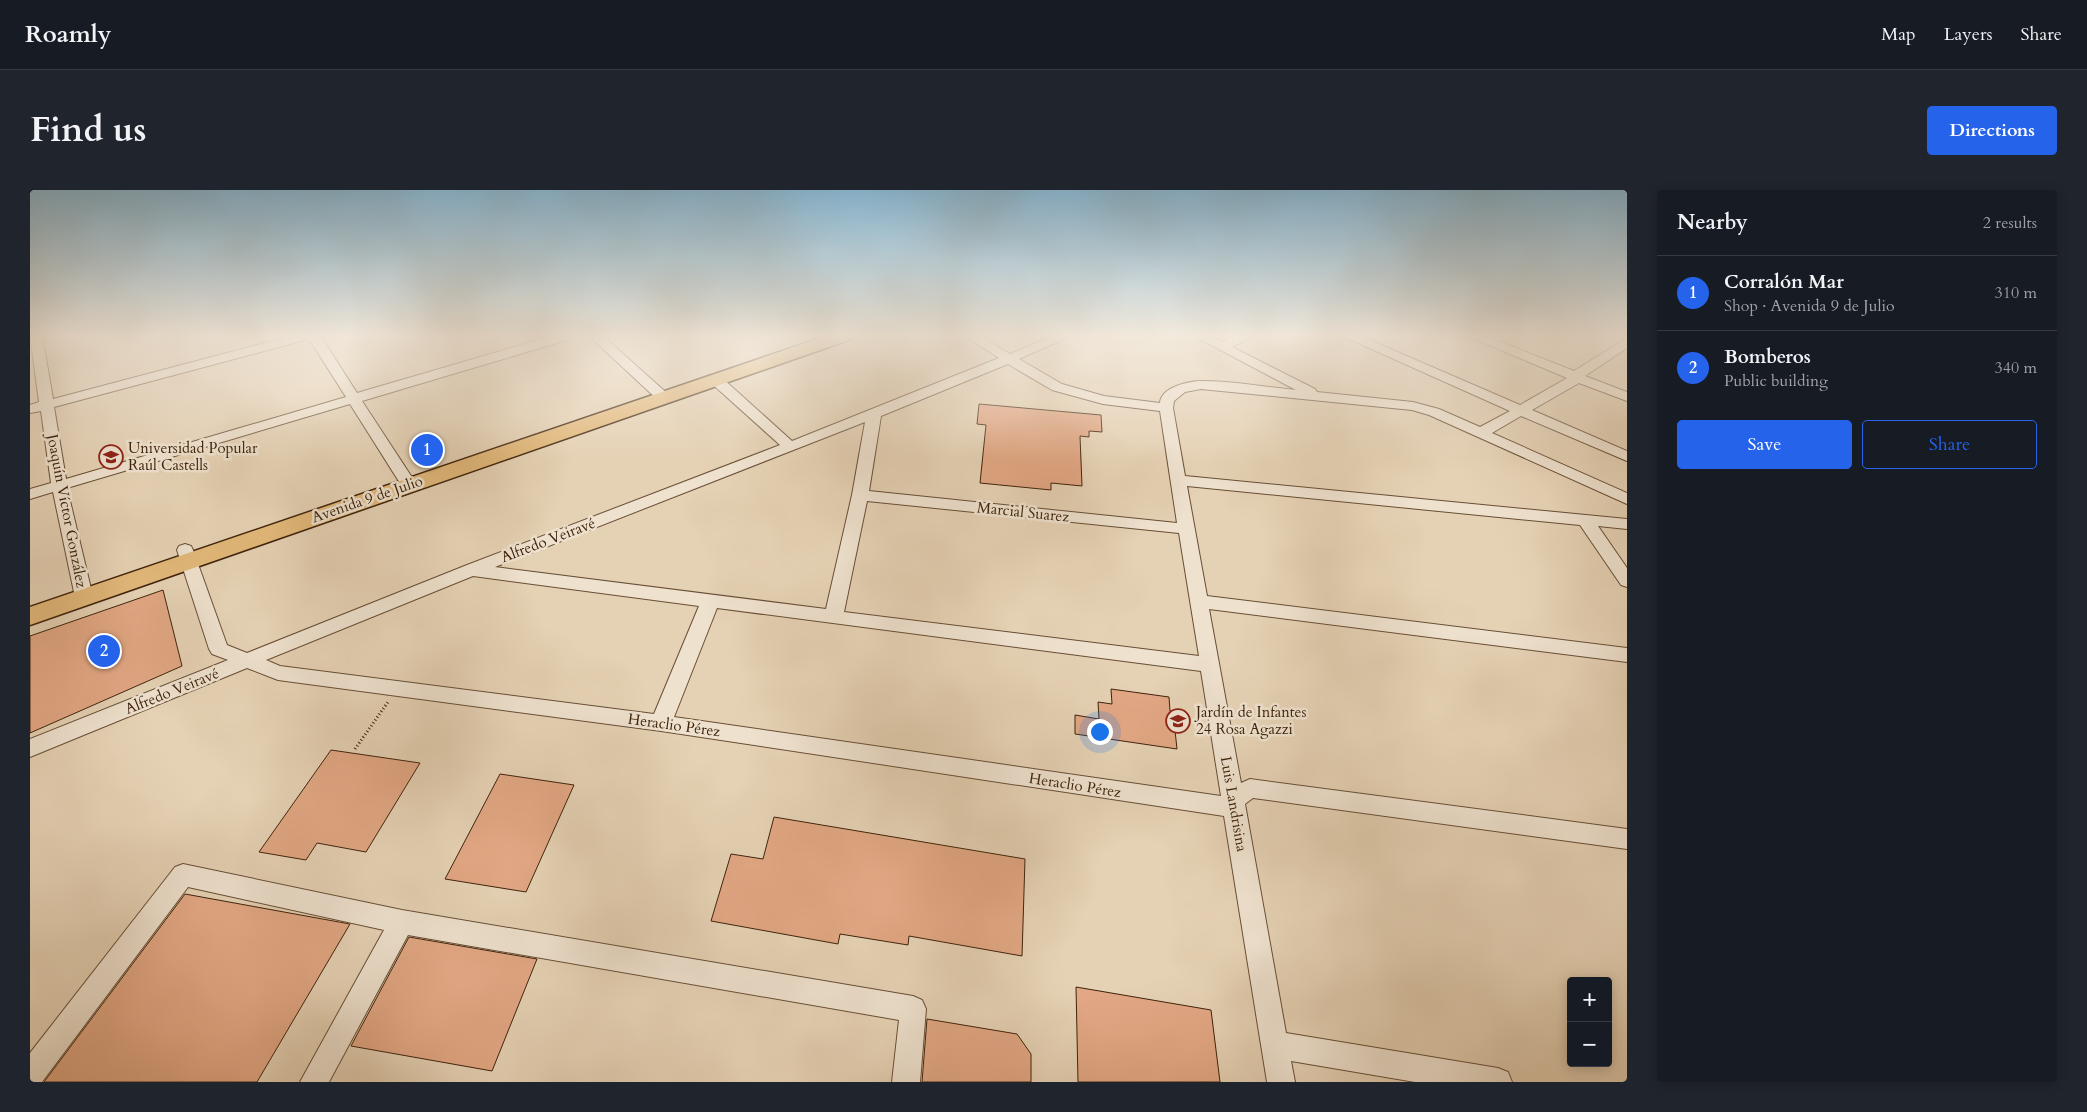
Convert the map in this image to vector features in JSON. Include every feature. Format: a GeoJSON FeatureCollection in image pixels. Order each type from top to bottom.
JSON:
{"type":"FeatureCollection","features":[{"type":"Feature","properties":{"kind":"main road","name":"Avenida 9 de Julio"},"geometry":{"type":"LineString","coordinates":[[30,603],[83,591],[710,377]]}},
{"type":"Feature","properties":{"kind":"main road","name":"Avenida 9 de Julio"},"geometry":{"type":"LineString","coordinates":[[660,395],[726,377]]}},
{"type":"Feature","properties":{"kind":"main road","name":"Avenida 9 de Julio"},"geometry":{"type":"LineString","coordinates":[[30,616],[83,591]]}},
{"type":"Feature","properties":{"kind":"street","name":"Joaquín Víctor González"},"geometry":{"type":"LineString","coordinates":[[43,377],[59,485],[83,591]]}},
{"type":"Feature","properties":{"kind":"street"},"geometry":{"type":"LineString","coordinates":[[30,409],[154,377]]}},
{"type":"Feature","properties":{"kind":"street"},"geometry":{"type":"LineString","coordinates":[[338,377],[407,480]]}},
{"type":"Feature","properties":{"kind":"street"},"geometry":{"type":"LineString","coordinates":[[30,494],[428,377]]}},
{"type":"Feature","properties":{"kind":"street"},"geometry":{"type":"LineString","coordinates":[[640,377],[660,395]]}},
{"type":"Feature","properties":{"kind":"street","name":"Alfredo Veiravé"},"geometry":{"type":"LineString","coordinates":[[30,748],[473,569],[966,377]]}},
{"type":"Feature","properties":{"kind":"street"},"geometry":{"type":"LineString","coordinates":[[1039,377],[1057,387],[1103,400],[1166,408],[1167,399],[1181,389],[1201,385],[1413,406],[1434,412],[1627,499]]}},
{"type":"Feature","properties":{"kind":"street"},"geometry":{"type":"LineString","coordinates":[[1280,377],[1320,397]]}},
{"type":"Feature","properties":{"kind":"street"},"geometry":{"type":"LineString","coordinates":[[1444,377],[1627,456]]}},
{"type":"Feature","properties":{"kind":"street"},"geometry":{"type":"LineString","coordinates":[[1574,377],[1627,397]]}},
{"type":"Feature","properties":{"kind":"street"},"geometry":{"type":"LineString","coordinates":[[1481,433],[1577,378]]}},
{"type":"Feature","properties":{"kind":"street"},"geometry":{"type":"LineString","coordinates":[[716,380],[789,446]]}},
{"type":"Feature","properties":{"kind":"street","name":"Luis Landrisina"},"geometry":{"type":"LineString","coordinates":[[1166,408],[1281,1082]]}},
{"type":"Feature","properties":{"kind":"street"},"geometry":{"type":"LineString","coordinates":[[834,616],[860,495],[874,414]]}},
{"type":"Feature","properties":{"kind":"street"},"geometry":{"type":"LineString","coordinates":[[1178,480],[1627,524]]}},
{"type":"Feature","properties":{"kind":"street","name":"Marcial Suarez"},"geometry":{"type":"LineString","coordinates":[[860,495],[1187,528]]}},
{"type":"Feature","properties":{"kind":"street"},"geometry":{"type":"LineString","coordinates":[[1586,521],[1627,581]]}},
{"type":"Feature","properties":{"kind":"street","name":"Heraclio Pérez"},"geometry":{"type":"LineString","coordinates":[[187,556],[219,649],[278,673],[661,723],[1223,807],[1233,800]]}},
{"type":"Feature","properties":{"kind":"street"},"geometry":{"type":"LineString","coordinates":[[473,569],[710,602],[834,616],[1210,665]]}},
{"type":"Feature","properties":{"kind":"street"},"geometry":{"type":"LineString","coordinates":[[1199,601],[1627,655]]}},
{"type":"Feature","properties":{"kind":"street"},"geometry":{"type":"LineString","coordinates":[[661,723],[710,602]]}},
{"type":"Feature","properties":{"kind":"street"},"geometry":{"type":"LineString","coordinates":[[1233,800],[1250,788],[1627,839]]}},
{"type":"Feature","properties":{"kind":"street"},"geometry":{"type":"LineString","coordinates":[[30,1075],[183,875],[402,922],[913,1009],[906,1082]]}},
{"type":"Feature","properties":{"kind":"street"},"geometry":{"type":"LineString","coordinates":[[314,1082],[402,922]]}},
{"type":"Feature","properties":{"kind":"street"},"geometry":{"type":"LineString","coordinates":[[1275,1045],[1498,1082]]}},
{"type":"Feature","properties":{"kind":"path"},"geometry":{"type":"LineString","coordinates":[[355,750],[397,690]]}},
{"type":"Feature","properties":{"kind":"building"},"geometry":{"type":"Polygon","coordinates":[[[979,404],[1101,415],[1102,432],[1089,431],[1089,437],[1080,436],[1082,486],[1051,483],[1051,490],[980,483],[986,425],[977,424],[979,404]]]}},
{"type":"Feature","properties":{"kind":"building"},"geometry":{"type":"Polygon","coordinates":[[[163,590],[182,666],[30,733],[30,636],[163,590]]]}},
{"type":"Feature","properties":{"kind":"building"},"geometry":{"type":"Polygon","coordinates":[[[1111,689],[1169,697],[1170,711],[1173,712],[1177,749],[1075,734],[1075,715],[1099,719],[1098,702],[1112,704],[1111,689]]]}},
{"type":"Feature","properties":{"kind":"building"},"geometry":{"type":"Polygon","coordinates":[[[331,750],[420,763],[366,852],[317,843],[306,860],[259,852],[331,750]]]}},
{"type":"Feature","properties":{"kind":"building"},"geometry":{"type":"Polygon","coordinates":[[[500,774],[574,785],[526,892],[445,879],[500,774]]]}},
{"type":"Feature","properties":{"kind":"building"},"geometry":{"type":"Polygon","coordinates":[[[774,817],[1025,859],[1022,956],[909,936],[908,945],[840,934],[838,944],[711,921],[731,854],[763,859],[774,817]]]}},
{"type":"Feature","properties":{"kind":"building"},"geometry":{"type":"Polygon","coordinates":[[[185,894],[350,924],[257,1082],[44,1082],[185,894]]]}},
{"type":"Feature","properties":{"kind":"building"},"geometry":{"type":"Polygon","coordinates":[[[409,937],[537,959],[492,1071],[351,1046],[409,937]]]}},
{"type":"Feature","properties":{"kind":"building"},"geometry":{"type":"Polygon","coordinates":[[[1076,987],[1211,1010],[1220,1082],[1078,1082],[1076,987]]]}},
{"type":"Feature","properties":{"kind":"building"},"geometry":{"type":"Polygon","coordinates":[[[927,1019],[1017,1034],[1031,1054],[1031,1082],[922,1082],[927,1019]]]}},
{"type":"Feature","properties":{"kind":"place","name":"Corralón Mar"},"geometry":{"type":"Point","coordinates":[427,450]}},
{"type":"Feature","properties":{"kind":"place","name":"Universidad Popular Raúl Castells"},"geometry":{"type":"Point","coordinates":[111,457]}},
{"type":"Feature","properties":{"kind":"place","name":"Bomberos"},"geometry":{"type":"Point","coordinates":[104,651]}},
{"type":"Feature","properties":{"kind":"place","name":"Jardín de Infantes 24 Rosa Agazzi"},"geometry":{"type":"Point","coordinates":[1178,721]}}]}
